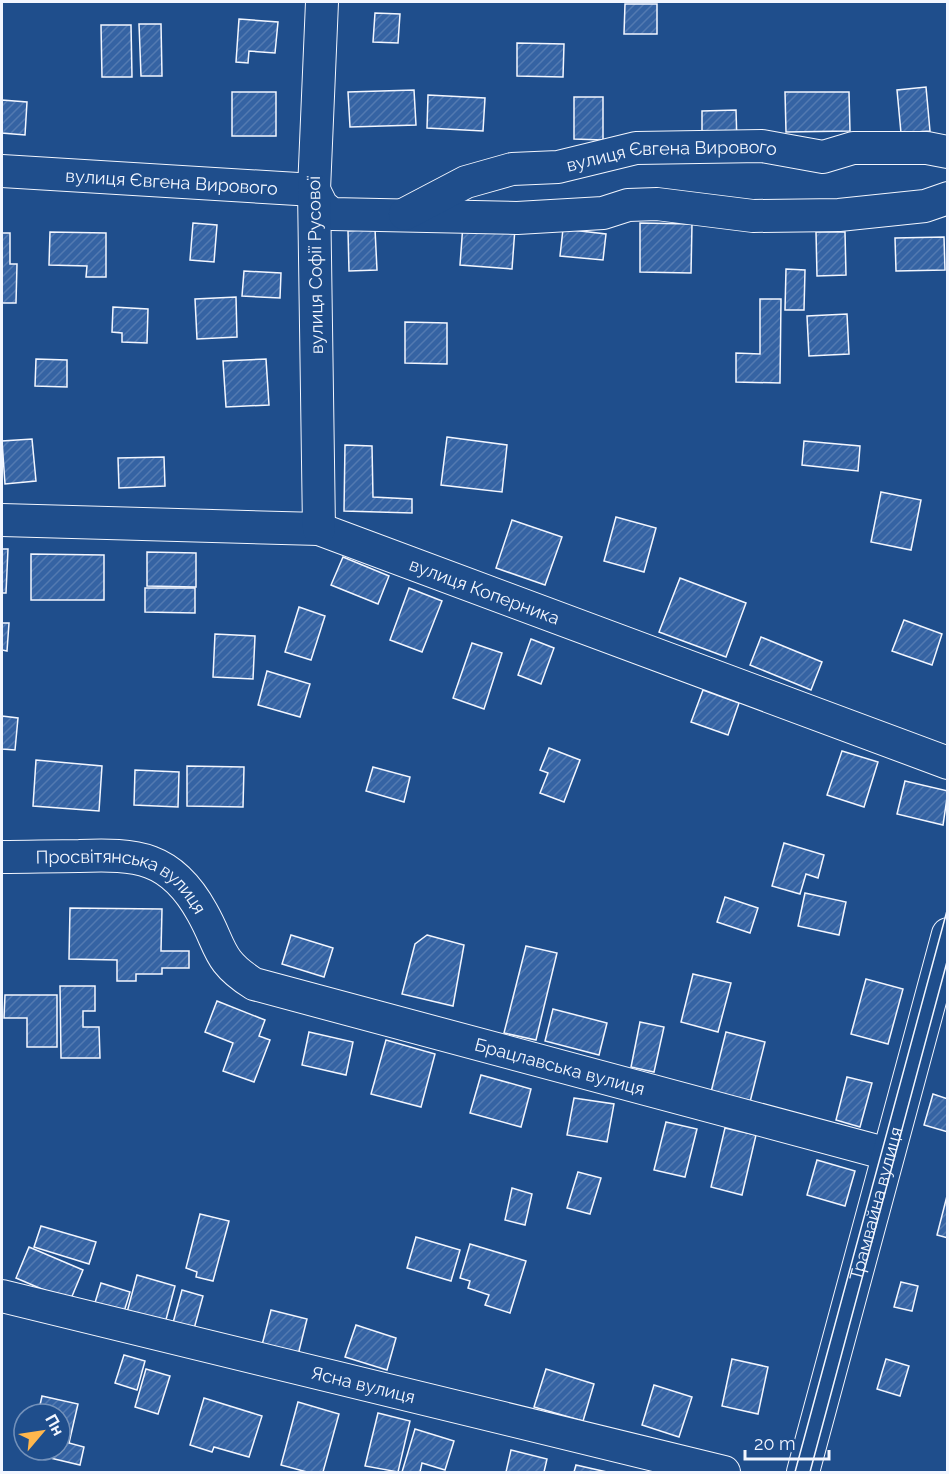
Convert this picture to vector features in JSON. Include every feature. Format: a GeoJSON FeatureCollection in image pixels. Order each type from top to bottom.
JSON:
{"type":"FeatureCollection","features":[{"type":"Feature","properties":{"kind":"street","name":"вулиця Софії Русової"},"geometry":{"type":"LineString","coordinates":[[319,529],[314,190],[322,2]]}},
{"type":"Feature","properties":{"kind":"street","name":"вулиця Євгена Вирового"},"geometry":{"type":"LineString","coordinates":[[402,215],[466,182],[512,169],[558,167],[636,148],[762,146],[823,156],[853,148],[927,148],[948,152]]}},
{"type":"Feature","properties":{"kind":"street","name":"вулиця Євгена Вирового"},"geometry":{"type":"LineString","coordinates":[[2,171],[314,190],[322,206],[332,214],[517,218],[603,213],[628,205],[657,204],[753,216],[839,215],[925,206],[948,198]]}},
{"type":"Feature","properties":{"kind":"street","name":"вулиця Коперника"},"geometry":{"type":"LineString","coordinates":[[2,520],[319,529],[948,763]]}},
{"type":"Feature","properties":{"kind":"street","name":"Просвітянська вулиця"},"geometry":{"type":"LineString","coordinates":[[2,857],[128,855],[159,865],[185,886],[203,913],[221,956],[236,972]]}},
{"type":"Feature","properties":{"kind":"street","name":"Трамвайна вулиця"},"geometry":{"type":"LineString","coordinates":[[803,1473],[948,934]]}},
{"type":"Feature","properties":{"kind":"street","name":"Брацлавська вулиця"},"geometry":{"type":"LineString","coordinates":[[236,972],[254,984],[888,1154]]}},
{"type":"Feature","properties":{"kind":"street","name":"Ясна вулиця"},"geometry":{"type":"LineString","coordinates":[[2,1296],[724,1473]]}},
{"type":"Feature","properties":{"kind":"building"},"geometry":{"type":"Polygon","coordinates":[[[625,4],[657,4],[657,34],[624,34],[625,4]]]}},
{"type":"Feature","properties":{"kind":"building"},"geometry":{"type":"Polygon","coordinates":[[[375,13],[400,14],[398,43],[373,42],[375,13]]]}},
{"type":"Feature","properties":{"kind":"building"},"geometry":{"type":"Polygon","coordinates":[[[239,19],[278,22],[275,53],[249,51],[248,63],[236,62],[239,19]]]}},
{"type":"Feature","properties":{"kind":"building"},"geometry":{"type":"Polygon","coordinates":[[[139,24],[161,24],[162,76],[141,76],[139,24]]]}},
{"type":"Feature","properties":{"kind":"building"},"geometry":{"type":"Polygon","coordinates":[[[101,25],[131,25],[132,77],[102,77],[101,25]]]}},
{"type":"Feature","properties":{"kind":"building"},"geometry":{"type":"Polygon","coordinates":[[[517,43],[564,44],[563,77],[517,76],[517,43]]]}},
{"type":"Feature","properties":{"kind":"building"},"geometry":{"type":"Polygon","coordinates":[[[926,87],[930,131],[901,133],[897,90],[926,87]]]}},
{"type":"Feature","properties":{"kind":"building"},"geometry":{"type":"Polygon","coordinates":[[[414,90],[416,125],[350,127],[348,92],[414,90]]]}},
{"type":"Feature","properties":{"kind":"building"},"geometry":{"type":"Polygon","coordinates":[[[232,92],[276,92],[276,136],[232,136],[232,92]]]}},
{"type":"Feature","properties":{"kind":"building"},"geometry":{"type":"Polygon","coordinates":[[[785,92],[849,92],[850,131],[786,132],[785,92]]]}},
{"type":"Feature","properties":{"kind":"building"},"geometry":{"type":"Polygon","coordinates":[[[428,95],[485,98],[483,131],[427,128],[428,95]]]}},
{"type":"Feature","properties":{"kind":"building"},"geometry":{"type":"Polygon","coordinates":[[[574,97],[603,97],[603,140],[574,139],[574,97]]]}},
{"type":"Feature","properties":{"kind":"building"},"geometry":{"type":"Polygon","coordinates":[[[2,100],[27,102],[25,135],[2,133],[2,100]]]}},
{"type":"Feature","properties":{"kind":"building"},"geometry":{"type":"Polygon","coordinates":[[[736,110],[737,143],[702,143],[702,111],[736,110]]]}},
{"type":"Feature","properties":{"kind":"building"},"geometry":{"type":"Polygon","coordinates":[[[193,223],[217,225],[214,262],[190,260],[193,223]]]}},
{"type":"Feature","properties":{"kind":"building"},"geometry":{"type":"Polygon","coordinates":[[[640,223],[692,224],[691,273],[640,272],[640,223]]]}},
{"type":"Feature","properties":{"kind":"building"},"geometry":{"type":"Polygon","coordinates":[[[463,224],[515,228],[512,269],[460,265],[463,224]]]}},
{"type":"Feature","properties":{"kind":"building"},"geometry":{"type":"Polygon","coordinates":[[[375,229],[377,270],[349,271],[348,231],[375,229]]]}},
{"type":"Feature","properties":{"kind":"building"},"geometry":{"type":"Polygon","coordinates":[[[563,229],[606,234],[603,260],[560,256],[563,229]]]}},
{"type":"Feature","properties":{"kind":"building"},"geometry":{"type":"Polygon","coordinates":[[[50,232],[106,233],[106,277],[86,277],[87,266],[49,265],[50,232]]]}},
{"type":"Feature","properties":{"kind":"building"},"geometry":{"type":"Polygon","coordinates":[[[816,232],[845,232],[846,275],[817,276],[816,232]]]}},
{"type":"Feature","properties":{"kind":"building"},"geometry":{"type":"Polygon","coordinates":[[[2,233],[10,233],[10,264],[17,264],[16,303],[2,303],[2,233]]]}},
{"type":"Feature","properties":{"kind":"building"},"geometry":{"type":"Polygon","coordinates":[[[944,237],[945,270],[896,271],[895,238],[944,237]]]}},
{"type":"Feature","properties":{"kind":"building"},"geometry":{"type":"Polygon","coordinates":[[[786,269],[805,270],[804,310],[785,310],[786,269]]]}},
{"type":"Feature","properties":{"kind":"building"},"geometry":{"type":"Polygon","coordinates":[[[244,271],[281,273],[280,298],[242,296],[244,271]]]}},
{"type":"Feature","properties":{"kind":"building"},"geometry":{"type":"Polygon","coordinates":[[[236,297],[237,337],[197,339],[195,299],[236,297]]]}},
{"type":"Feature","properties":{"kind":"building"},"geometry":{"type":"Polygon","coordinates":[[[760,299],[781,299],[780,383],[736,382],[736,353],[760,354],[760,299]]]}},
{"type":"Feature","properties":{"kind":"building"},"geometry":{"type":"Polygon","coordinates":[[[113,307],[148,309],[147,343],[122,342],[122,333],[112,332],[113,307]]]}},
{"type":"Feature","properties":{"kind":"building"},"geometry":{"type":"Polygon","coordinates":[[[847,314],[849,354],[809,356],[807,316],[847,314]]]}},
{"type":"Feature","properties":{"kind":"building"},"geometry":{"type":"Polygon","coordinates":[[[405,322],[447,323],[447,364],[405,363],[405,322]]]}},
{"type":"Feature","properties":{"kind":"building"},"geometry":{"type":"Polygon","coordinates":[[[36,359],[67,360],[67,387],[35,386],[36,359]]]}},
{"type":"Feature","properties":{"kind":"building"},"geometry":{"type":"Polygon","coordinates":[[[266,359],[269,405],[226,407],[223,361],[266,359]]]}},
{"type":"Feature","properties":{"kind":"building"},"geometry":{"type":"Polygon","coordinates":[[[447,437],[507,445],[502,492],[441,485],[447,437]]]}},
{"type":"Feature","properties":{"kind":"building"},"geometry":{"type":"Polygon","coordinates":[[[32,439],[36,481],[5,484],[2,441],[32,439]]]}},
{"type":"Feature","properties":{"kind":"building"},"geometry":{"type":"Polygon","coordinates":[[[804,441],[860,446],[858,471],[802,465],[804,441]]]}},
{"type":"Feature","properties":{"kind":"building"},"geometry":{"type":"Polygon","coordinates":[[[345,445],[372,446],[373,497],[412,499],[412,513],[344,511],[345,445]]]}},
{"type":"Feature","properties":{"kind":"building"},"geometry":{"type":"Polygon","coordinates":[[[164,457],[165,486],[119,488],[118,458],[164,457]]]}},
{"type":"Feature","properties":{"kind":"building"},"geometry":{"type":"Polygon","coordinates":[[[881,492],[921,500],[911,550],[871,542],[881,492]]]}},
{"type":"Feature","properties":{"kind":"building"},"geometry":{"type":"Polygon","coordinates":[[[616,517],[656,528],[644,572],[604,561],[616,517]]]}},
{"type":"Feature","properties":{"kind":"building"},"geometry":{"type":"Polygon","coordinates":[[[512,520],[562,537],[545,585],[496,568],[512,520]]]}},
{"type":"Feature","properties":{"kind":"building"},"geometry":{"type":"Polygon","coordinates":[[[2,549],[8,549],[6,593],[2,593],[2,549]]]}},
{"type":"Feature","properties":{"kind":"building"},"geometry":{"type":"Polygon","coordinates":[[[147,552],[196,553],[196,587],[147,586],[147,552]]]}},
{"type":"Feature","properties":{"kind":"building"},"geometry":{"type":"Polygon","coordinates":[[[31,554],[104,555],[104,600],[31,600],[31,554]]]}},
{"type":"Feature","properties":{"kind":"building"},"geometry":{"type":"Polygon","coordinates":[[[343,557],[389,576],[378,604],[331,585],[343,557]]]}},
{"type":"Feature","properties":{"kind":"building"},"geometry":{"type":"Polygon","coordinates":[[[680,578],[746,603],[726,657],[659,632],[680,578]]]}},
{"type":"Feature","properties":{"kind":"building"},"geometry":{"type":"Polygon","coordinates":[[[145,588],[195,588],[195,613],[145,612],[145,588]]]}},
{"type":"Feature","properties":{"kind":"building"},"geometry":{"type":"Polygon","coordinates":[[[409,588],[442,601],[422,652],[390,640],[409,588]]]}},
{"type":"Feature","properties":{"kind":"building"},"geometry":{"type":"Polygon","coordinates":[[[299,607],[325,616],[311,660],[285,652],[299,607]]]}},
{"type":"Feature","properties":{"kind":"building"},"geometry":{"type":"Polygon","coordinates":[[[904,620],[942,634],[932,665],[892,651],[904,620]]]}},
{"type":"Feature","properties":{"kind":"building"},"geometry":{"type":"Polygon","coordinates":[[[2,623],[9,623],[7,651],[2,650],[2,623]]]}},
{"type":"Feature","properties":{"kind":"building"},"geometry":{"type":"Polygon","coordinates":[[[215,634],[255,636],[253,679],[213,677],[215,634]]]}},
{"type":"Feature","properties":{"kind":"building"},"geometry":{"type":"Polygon","coordinates":[[[761,637],[822,662],[811,690],[750,665],[761,637]]]}},
{"type":"Feature","properties":{"kind":"building"},"geometry":{"type":"Polygon","coordinates":[[[531,639],[554,648],[541,684],[518,675],[531,639]]]}},
{"type":"Feature","properties":{"kind":"building"},"geometry":{"type":"Polygon","coordinates":[[[472,643],[502,653],[484,709],[453,698],[472,643]]]}},
{"type":"Feature","properties":{"kind":"building"},"geometry":{"type":"Polygon","coordinates":[[[267,671],[310,684],[300,717],[258,705],[267,671]]]}},
{"type":"Feature","properties":{"kind":"building"},"geometry":{"type":"Polygon","coordinates":[[[703,690],[739,703],[728,735],[691,722],[703,690]]]}},
{"type":"Feature","properties":{"kind":"building"},"geometry":{"type":"Polygon","coordinates":[[[2,716],[18,718],[15,750],[2,749],[2,716]]]}},
{"type":"Feature","properties":{"kind":"building"},"geometry":{"type":"Polygon","coordinates":[[[549,748],[580,760],[564,802],[540,793],[548,773],[540,770],[549,748]]]}},
{"type":"Feature","properties":{"kind":"building"},"geometry":{"type":"Polygon","coordinates":[[[842,751],[878,762],[864,807],[827,795],[842,751]]]}},
{"type":"Feature","properties":{"kind":"building"},"geometry":{"type":"Polygon","coordinates":[[[36,760],[102,766],[99,811],[33,806],[36,760]]]}},
{"type":"Feature","properties":{"kind":"building"},"geometry":{"type":"Polygon","coordinates":[[[187,766],[244,767],[243,807],[187,806],[187,766]]]}},
{"type":"Feature","properties":{"kind":"building"},"geometry":{"type":"Polygon","coordinates":[[[373,767],[410,777],[404,802],[366,791],[373,767]]]}},
{"type":"Feature","properties":{"kind":"building"},"geometry":{"type":"Polygon","coordinates":[[[135,770],[179,772],[178,807],[134,805],[135,770]]]}},
{"type":"Feature","properties":{"kind":"building"},"geometry":{"type":"Polygon","coordinates":[[[905,781],[948,791],[943,825],[897,814],[905,781]]]}},
{"type":"Feature","properties":{"kind":"building"},"geometry":{"type":"Polygon","coordinates":[[[784,843],[824,855],[818,878],[806,874],[800,894],[772,886],[784,843]]]}},
{"type":"Feature","properties":{"kind":"building"},"geometry":{"type":"Polygon","coordinates":[[[805,893],[846,902],[839,935],[798,926],[805,893]]]}},
{"type":"Feature","properties":{"kind":"building"},"geometry":{"type":"Polygon","coordinates":[[[725,897],[758,908],[750,933],[717,922],[725,897]]]}},
{"type":"Feature","properties":{"kind":"building"},"geometry":{"type":"Polygon","coordinates":[[[70,908],[162,909],[161,951],[189,951],[189,968],[162,968],[162,974],[136,974],[136,981],[117,981],[117,960],[69,959],[70,908]]]}},
{"type":"Feature","properties":{"kind":"building"},"geometry":{"type":"Polygon","coordinates":[[[291,935],[333,948],[324,977],[282,964],[291,935]]]}},
{"type":"Feature","properties":{"kind":"building"},"geometry":{"type":"Polygon","coordinates":[[[427,935],[464,945],[453,1006],[402,994],[415,944],[427,935]]]}},
{"type":"Feature","properties":{"kind":"building"},"geometry":{"type":"Polygon","coordinates":[[[526,946],[557,953],[536,1040],[504,1033],[526,946]]]}},
{"type":"Feature","properties":{"kind":"building"},"geometry":{"type":"Polygon","coordinates":[[[693,974],[731,983],[718,1032],[681,1022],[693,974]]]}},
{"type":"Feature","properties":{"kind":"building"},"geometry":{"type":"Polygon","coordinates":[[[866,979],[903,989],[888,1044],[851,1034],[866,979]]]}},
{"type":"Feature","properties":{"kind":"building"},"geometry":{"type":"Polygon","coordinates":[[[60,986],[95,986],[95,1011],[83,1011],[83,1027],[99,1027],[100,1058],[61,1058],[60,986]]]}},
{"type":"Feature","properties":{"kind":"building"},"geometry":{"type":"Polygon","coordinates":[[[5,995],[57,995],[57,1047],[27,1047],[27,1018],[4,1018],[5,995]]]}},
{"type":"Feature","properties":{"kind":"building"},"geometry":{"type":"Polygon","coordinates":[[[217,1001],[265,1020],[259,1036],[270,1040],[254,1082],[223,1071],[233,1043],[205,1032],[217,1001]]]}},
{"type":"Feature","properties":{"kind":"building"},"geometry":{"type":"Polygon","coordinates":[[[553,1009],[607,1023],[599,1055],[545,1041],[553,1009]]]}},
{"type":"Feature","properties":{"kind":"building"},"geometry":{"type":"Polygon","coordinates":[[[640,1022],[664,1027],[654,1072],[631,1067],[640,1022]]]}},
{"type":"Feature","properties":{"kind":"building"},"geometry":{"type":"Polygon","coordinates":[[[309,1032],[353,1042],[346,1075],[302,1065],[309,1032]]]}},
{"type":"Feature","properties":{"kind":"building"},"geometry":{"type":"Polygon","coordinates":[[[726,1032],[765,1042],[750,1102],[711,1092],[726,1032]]]}},
{"type":"Feature","properties":{"kind":"building"},"geometry":{"type":"Polygon","coordinates":[[[386,1040],[435,1054],[421,1107],[371,1094],[386,1040]]]}},
{"type":"Feature","properties":{"kind":"building"},"geometry":{"type":"Polygon","coordinates":[[[481,1075],[531,1089],[521,1127],[470,1113],[481,1075]]]}},
{"type":"Feature","properties":{"kind":"building"},"geometry":{"type":"Polygon","coordinates":[[[847,1077],[872,1083],[860,1127],[836,1120],[847,1077]]]}},
{"type":"Feature","properties":{"kind":"building"},"geometry":{"type":"Polygon","coordinates":[[[933,1094],[948,1099],[948,1132],[924,1125],[933,1094]]]}},
{"type":"Feature","properties":{"kind":"building"},"geometry":{"type":"Polygon","coordinates":[[[574,1098],[614,1104],[607,1142],[567,1135],[574,1098]]]}},
{"type":"Feature","properties":{"kind":"building"},"geometry":{"type":"Polygon","coordinates":[[[666,1122],[697,1129],[685,1177],[654,1170],[666,1122]]]}},
{"type":"Feature","properties":{"kind":"building"},"geometry":{"type":"Polygon","coordinates":[[[725,1128],[756,1135],[742,1195],[711,1187],[725,1128]]]}},
{"type":"Feature","properties":{"kind":"building"},"geometry":{"type":"Polygon","coordinates":[[[817,1160],[855,1171],[845,1206],[807,1195],[817,1160]]]}},
{"type":"Feature","properties":{"kind":"building"},"geometry":{"type":"Polygon","coordinates":[[[578,1172],[601,1178],[590,1214],[567,1208],[578,1172]]]}},
{"type":"Feature","properties":{"kind":"building"},"geometry":{"type":"Polygon","coordinates":[[[512,1188],[532,1194],[525,1225],[505,1220],[512,1188]]]}},
{"type":"Feature","properties":{"kind":"building"},"geometry":{"type":"Polygon","coordinates":[[[948,1192],[948,1238],[937,1235],[948,1192]]]}},
{"type":"Feature","properties":{"kind":"building"},"geometry":{"type":"Polygon","coordinates":[[[200,1214],[229,1221],[213,1281],[196,1277],[197,1272],[186,1268],[200,1214]]]}},
{"type":"Feature","properties":{"kind":"building"},"geometry":{"type":"Polygon","coordinates":[[[41,1226],[96,1242],[89,1264],[34,1247],[41,1226]]]}},
{"type":"Feature","properties":{"kind":"building"},"geometry":{"type":"Polygon","coordinates":[[[416,1237],[460,1250],[451,1281],[407,1268],[416,1237]]]}},
{"type":"Feature","properties":{"kind":"building"},"geometry":{"type":"Polygon","coordinates":[[[470,1244],[526,1261],[510,1313],[485,1305],[489,1295],[468,1288],[470,1281],[460,1278],[470,1244]]]}},
{"type":"Feature","properties":{"kind":"building"},"geometry":{"type":"Polygon","coordinates":[[[29,1247],[83,1270],[70,1301],[16,1278],[29,1247]]]}},
{"type":"Feature","properties":{"kind":"building"},"geometry":{"type":"Polygon","coordinates":[[[137,1275],[175,1286],[164,1327],[126,1316],[137,1275]]]}},
{"type":"Feature","properties":{"kind":"building"},"geometry":{"type":"Polygon","coordinates":[[[901,1282],[918,1286],[912,1311],[894,1307],[901,1282]]]}},
{"type":"Feature","properties":{"kind":"building"},"geometry":{"type":"Polygon","coordinates":[[[101,1283],[130,1292],[123,1315],[94,1306],[101,1283]]]}},
{"type":"Feature","properties":{"kind":"building"},"geometry":{"type":"Polygon","coordinates":[[[182,1290],[203,1296],[192,1336],[171,1330],[182,1290]]]}},
{"type":"Feature","properties":{"kind":"building"},"geometry":{"type":"Polygon","coordinates":[[[271,1310],[307,1319],[298,1355],[262,1345],[271,1310]]]}},
{"type":"Feature","properties":{"kind":"building"},"geometry":{"type":"Polygon","coordinates":[[[356,1325],[396,1338],[387,1370],[345,1357],[356,1325]]]}},
{"type":"Feature","properties":{"kind":"building"},"geometry":{"type":"Polygon","coordinates":[[[124,1355],[145,1361],[137,1390],[115,1383],[124,1355]]]}},
{"type":"Feature","properties":{"kind":"building"},"geometry":{"type":"Polygon","coordinates":[[[732,1359],[768,1367],[758,1414],[722,1406],[732,1359]]]}},
{"type":"Feature","properties":{"kind":"building"},"geometry":{"type":"Polygon","coordinates":[[[886,1359],[909,1366],[900,1396],[877,1389],[886,1359]]]}},
{"type":"Feature","properties":{"kind":"building"},"geometry":{"type":"Polygon","coordinates":[[[146,1369],[170,1376],[158,1414],[135,1407],[146,1369]]]}},
{"type":"Feature","properties":{"kind":"building"},"geometry":{"type":"Polygon","coordinates":[[[546,1369],[594,1384],[583,1421],[534,1407],[546,1369]]]}},
{"type":"Feature","properties":{"kind":"building"},"geometry":{"type":"Polygon","coordinates":[[[654,1385],[692,1397],[679,1437],[642,1425],[654,1385]]]}},
{"type":"Feature","properties":{"kind":"building"},"geometry":{"type":"Polygon","coordinates":[[[42,1396],[69,1402],[41,1402],[42,1396]]]}},
{"type":"Feature","properties":{"kind":"building"},"geometry":{"type":"Polygon","coordinates":[[[204,1398],[262,1416],[249,1457],[214,1447],[212,1452],[190,1445],[204,1398]]]}},
{"type":"Feature","properties":{"kind":"building"},"geometry":{"type":"Polygon","coordinates":[[[298,1402],[339,1414],[323,1472],[307,1472],[281,1465],[298,1402]]]}},
{"type":"Feature","properties":{"kind":"building"},"geometry":{"type":"Polygon","coordinates":[[[72,1403],[78,1404],[72,1430],[72,1403]]]}},
{"type":"Feature","properties":{"kind":"building"},"geometry":{"type":"Polygon","coordinates":[[[378,1413],[410,1421],[398,1472],[365,1466],[378,1413]]]}},
{"type":"Feature","properties":{"kind":"building"},"geometry":{"type":"Polygon","coordinates":[[[415,1429],[454,1441],[445,1470],[422,1463],[420,1472],[402,1472],[415,1429]]]}},
{"type":"Feature","properties":{"kind":"building"},"geometry":{"type":"Polygon","coordinates":[[[72,1444],[84,1447],[80,1465],[67,1462],[72,1462],[72,1444]]]}},
{"type":"Feature","properties":{"kind":"building"},"geometry":{"type":"Polygon","coordinates":[[[511,1450],[547,1459],[544,1472],[506,1472],[511,1450]]]}},
{"type":"Feature","properties":{"kind":"building"},"geometry":{"type":"Polygon","coordinates":[[[576,1465],[607,1472],[574,1472],[576,1465]]]}},
{"type":"Feature","properties":{"kind":"tram line"},"geometry":{"type":"LineString","coordinates":[[795,1472],[948,907]]}},
{"type":"Feature","properties":{"kind":"tram line"},"geometry":{"type":"LineString","coordinates":[[810,1472],[948,958]]}}]}
